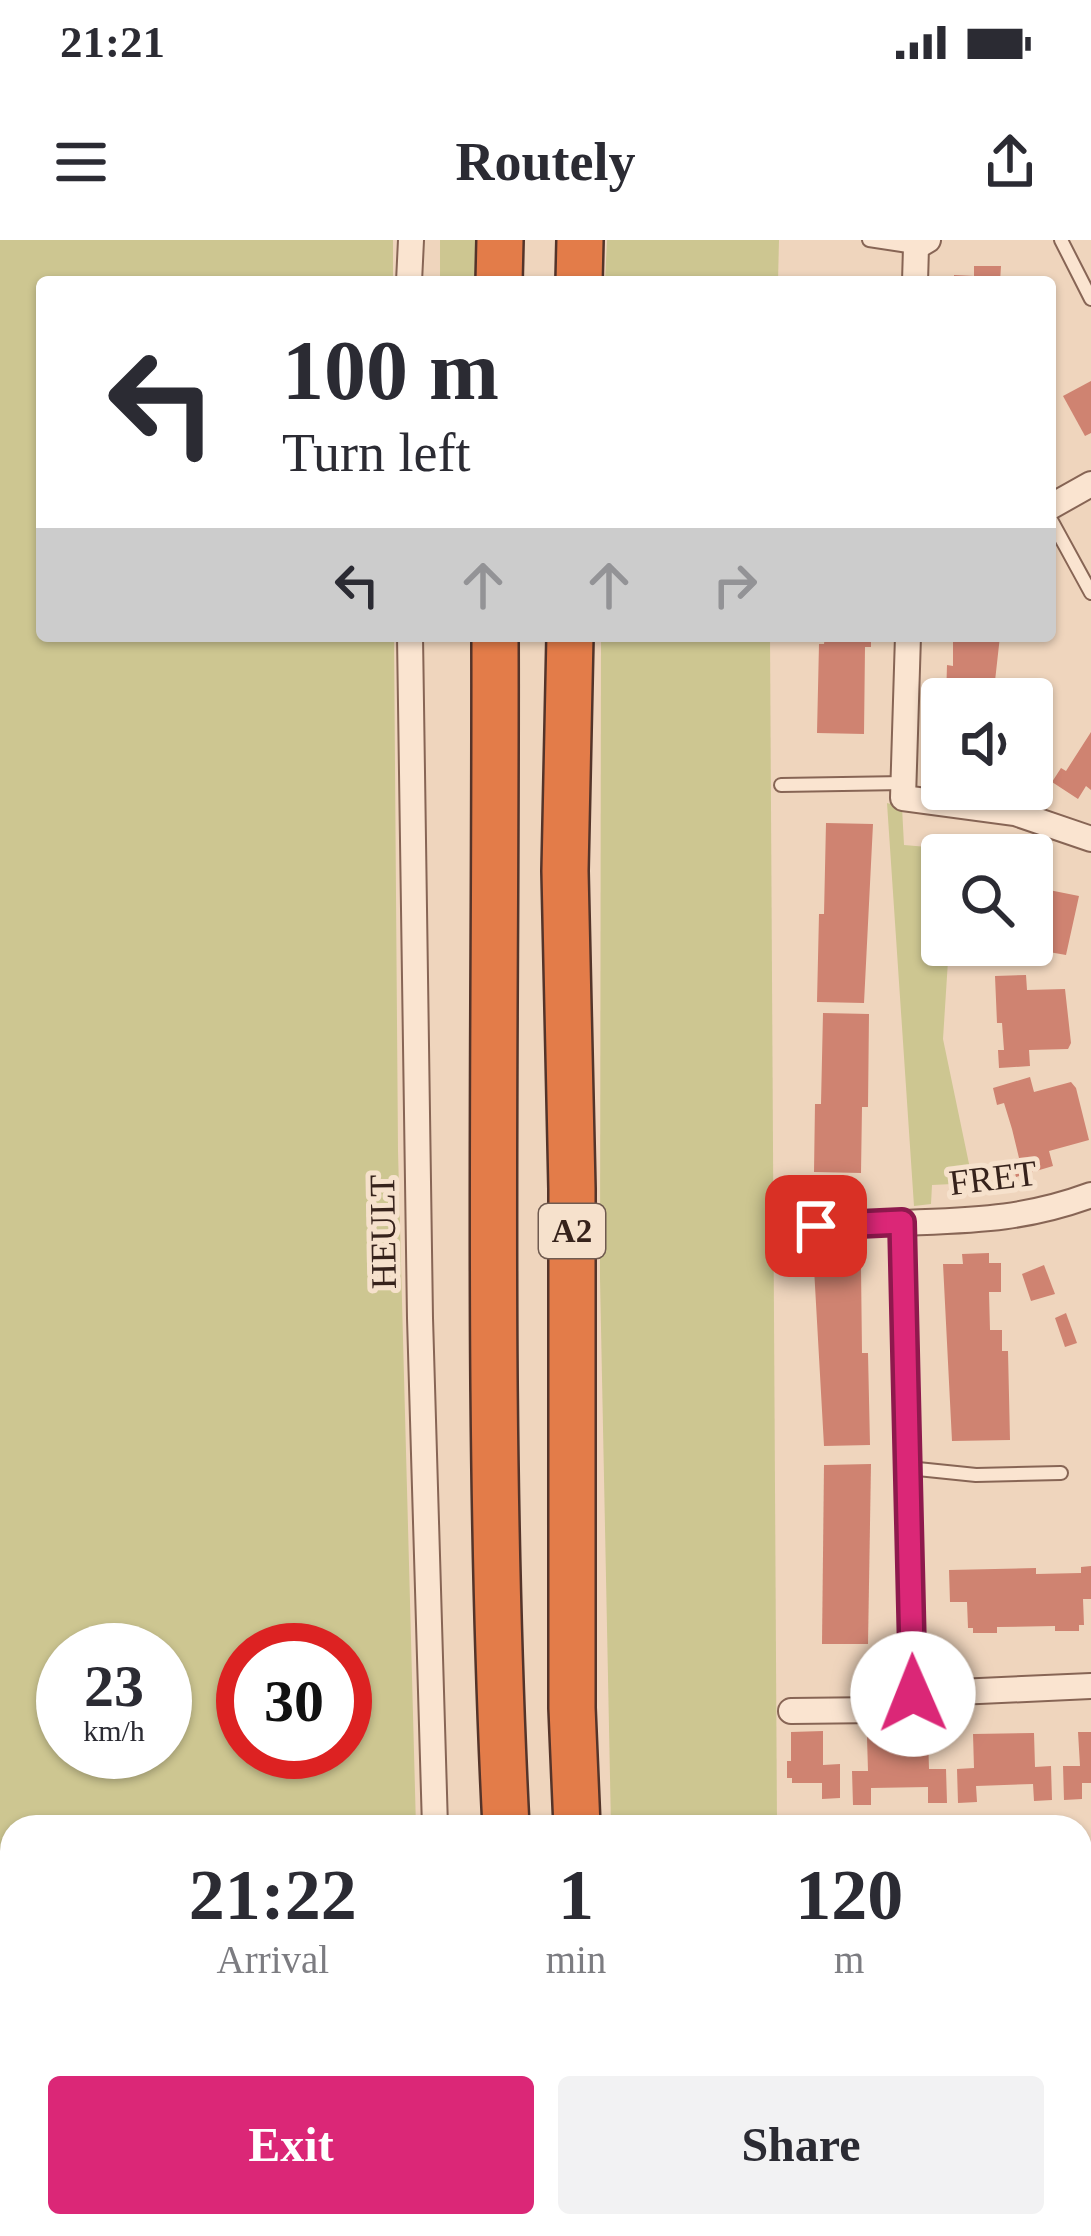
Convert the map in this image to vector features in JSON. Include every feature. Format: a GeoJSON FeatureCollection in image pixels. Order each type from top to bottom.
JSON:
{"type":"FeatureCollection","features":[{"type":"Feature","properties":{"kind":"highway"},"geometry":{"type":"LineString","coordinates":[[499,276],[500,240]]}},
{"type":"Feature","properties":{"kind":"highway"},"geometry":{"type":"LineString","coordinates":[[579,276],[580,240]]}},
{"type":"Feature","properties":{"kind":"highway","name":"A2"},"geometry":{"type":"LineString","coordinates":[[495,642],[496,1273],[500,1718],[505,1815]]}},
{"type":"Feature","properties":{"kind":"highway","name":"A2"},"geometry":{"type":"LineString","coordinates":[[570,642],[565,872],[576,1815]]}},
{"type":"Feature","properties":{"kind":"street"},"geometry":{"type":"LineString","coordinates":[[410,276],[411,240]]}},
{"type":"Feature","properties":{"kind":"street"},"geometry":{"type":"LineString","coordinates":[[916,276],[922,244]]}},
{"type":"Feature","properties":{"kind":"street"},"geometry":{"type":"LineString","coordinates":[[1056,504],[1091,484]]}},
{"type":"Feature","properties":{"kind":"street","name":"HEULT"},"geometry":{"type":"LineString","coordinates":[[410,642],[420,1318],[435,1815]]}},
{"type":"Feature","properties":{"kind":"street"},"geometry":{"type":"LineString","coordinates":[[908,642],[903,791],[1015,813],[1091,839]]}},
{"type":"Feature","properties":{"kind":"street","name":"FRET"},"geometry":{"type":"LineString","coordinates":[[902,1222],[997,1220],[1043,1213],[1091,1195]]}},
{"type":"Feature","properties":{"kind":"street"},"geometry":{"type":"LineString","coordinates":[[902,1222],[913,1694]]}},
{"type":"Feature","properties":{"kind":"street"},"geometry":{"type":"LineString","coordinates":[[791,1711],[880,1710],[913,1694],[1091,1686]]}},
{"type":"Feature","properties":{"kind":"lane"},"geometry":{"type":"LineString","coordinates":[[869,240],[922,244]]}},
{"type":"Feature","properties":{"kind":"lane"},"geometry":{"type":"LineString","coordinates":[[1060,240],[1091,299]]}},
{"type":"Feature","properties":{"kind":"lane"},"geometry":{"type":"LineString","coordinates":[[1056,529],[1091,593]]}},
{"type":"Feature","properties":{"kind":"lane"},"geometry":{"type":"LineString","coordinates":[[782,785],[903,791]]}},
{"type":"Feature","properties":{"kind":"lane"},"geometry":{"type":"LineString","coordinates":[[783,1227],[902,1222]]}},
{"type":"Feature","properties":{"kind":"lane"},"geometry":{"type":"LineString","coordinates":[[908,1468],[976,1475],[1060,1473]]}},
{"type":"Feature","properties":{"kind":"shaded area"},"geometry":{"type":"Polygon","coordinates":[[[0,240],[393,240],[393,276],[36,276],[36,642],[394,642],[398,1151],[416,1815],[0,1815],[0,240]]]}},
{"type":"Feature","properties":{"kind":"shaded area"},"geometry":{"type":"Polygon","coordinates":[[[440,240],[479,240],[478,276],[440,276],[440,240]]]}},
{"type":"Feature","properties":{"kind":"shaded area"},"geometry":{"type":"Polygon","coordinates":[[[607,240],[779,240],[778,276],[605,276],[607,240]]]}},
{"type":"Feature","properties":{"kind":"shaded area"},"geometry":{"type":"Polygon","coordinates":[[[601,642],[770,642],[777,1815],[611,1815],[600,1278],[601,642]]]}},
{"type":"Feature","properties":{"kind":"shaded area"},"geometry":{"type":"Polygon","coordinates":[[[887,803],[902,807],[904,845],[921,846],[921,966],[948,966],[943,1039],[973,1183],[932,1185],[931,1204],[914,1206],[887,803]]]}},
{"type":"Feature","properties":{"kind":"building"},"geometry":{"type":"Polygon","coordinates":[[[974,266],[1001,266],[1000,276],[974,276],[974,266]]]}},
{"type":"Feature","properties":{"kind":"building"},"geometry":{"type":"Polygon","coordinates":[[[1091,381],[1091,433],[1085,436],[1063,396],[1091,381]]]}},
{"type":"Feature","properties":{"kind":"building"},"geometry":{"type":"Polygon","coordinates":[[[871,642],[871,647],[865,647],[864,734],[817,733],[819,644],[871,642]]]}},
{"type":"Feature","properties":{"kind":"building"},"geometry":{"type":"Polygon","coordinates":[[[953,642],[999,642],[995,678],[947,678],[947,665],[953,666],[953,642]]]}},
{"type":"Feature","properties":{"kind":"building"},"geometry":{"type":"Polygon","coordinates":[[[1091,732],[1091,790],[1086,786],[1078,799],[1053,783],[1061,768],[1066,771],[1091,732]]]}},
{"type":"Feature","properties":{"kind":"building"},"geometry":{"type":"Polygon","coordinates":[[[826,823],[873,824],[864,1003],[817,1002],[826,823]]]}},
{"type":"Feature","properties":{"kind":"building"},"geometry":{"type":"Polygon","coordinates":[[[1053,891],[1079,896],[1066,955],[1053,953],[1053,891]]]}},
{"type":"Feature","properties":{"kind":"building"},"geometry":{"type":"Polygon","coordinates":[[[1026,975],[1027,990],[1065,989],[1071,1043],[1068,1049],[1029,1050],[1030,1066],[999,1068],[998,1050],[1004,1050],[1002,1023],[997,1023],[995,976],[1026,975]]]}},
{"type":"Feature","properties":{"kind":"building"},"geometry":{"type":"Polygon","coordinates":[[[823,1013],[869,1014],[868,1107],[862,1107],[861,1173],[814,1172],[823,1013]]]}},
{"type":"Feature","properties":{"kind":"building"},"geometry":{"type":"Polygon","coordinates":[[[1030,1077],[1034,1092],[1071,1082],[1089,1140],[1049,1151],[1053,1166],[1016,1177],[1011,1160],[1019,1158],[1012,1129],[1004,1103],[997,1105],[993,1088],[1030,1077]]]}},
{"type":"Feature","properties":{"kind":"building"},"geometry":{"type":"Polygon","coordinates":[[[989,1253],[989,1263],[1001,1263],[1001,1292],[989,1292],[990,1330],[1002,1330],[1002,1351],[1008,1351],[1010,1440],[952,1441],[943,1264],[963,1264],[962,1254],[989,1253]]]}},
{"type":"Feature","properties":{"kind":"building"},"geometry":{"type":"Polygon","coordinates":[[[1044,1265],[1055,1294],[1031,1301],[1022,1274],[1044,1265]]]}},
{"type":"Feature","properties":{"kind":"building"},"geometry":{"type":"Polygon","coordinates":[[[861,1267],[870,1445],[824,1446],[814,1268],[861,1267]]]}},
{"type":"Feature","properties":{"kind":"building"},"geometry":{"type":"Polygon","coordinates":[[[1066,1313],[1077,1343],[1065,1347],[1055,1318],[1066,1313]]]}},
{"type":"Feature","properties":{"kind":"building"},"geometry":{"type":"Polygon","coordinates":[[[871,1464],[868,1644],[822,1644],[824,1465],[871,1464]]]}},
{"type":"Feature","properties":{"kind":"building"},"geometry":{"type":"Polygon","coordinates":[[[1091,1566],[1091,1599],[1083,1599],[1084,1625],[1079,1625],[1079,1631],[1055,1631],[1055,1626],[997,1627],[997,1633],[973,1633],[968,1628],[967,1602],[950,1602],[949,1570],[1036,1568],[1036,1574],[1081,1573],[1081,1567],[1091,1566]]]}},
{"type":"Feature","properties":{"kind":"building"},"geometry":{"type":"Polygon","coordinates":[[[823,1731],[823,1765],[840,1764],[840,1798],[822,1799],[822,1783],[792,1783],[787,1778],[791,1732],[823,1731]]]}},
{"type":"Feature","properties":{"kind":"building"},"geometry":{"type":"Polygon","coordinates":[[[1078,1732],[1091,1732],[1091,1783],[1082,1783],[1082,1799],[1064,1800],[1063,1766],[1080,1766],[1078,1732]]]}},
{"type":"Feature","properties":{"kind":"building"},"geometry":{"type":"Polygon","coordinates":[[[1034,1733],[1035,1767],[1051,1766],[1052,1800],[1034,1801],[1033,1784],[976,1786],[977,1802],[958,1803],[957,1769],[974,1768],[973,1734],[1034,1733]]]}},
{"type":"Feature","properties":{"kind":"building"},"geometry":{"type":"Polygon","coordinates":[[[928,1736],[929,1769],[946,1769],[947,1803],[928,1803],[928,1787],[871,1788],[871,1805],[853,1805],[852,1771],[868,1771],[867,1737],[928,1736]]]}},
{"type":"Feature","properties":{"kind":"route"},"geometry":{"type":"LineString","coordinates":[[816,1226],[902,1222],[913,1694]]}}]}
